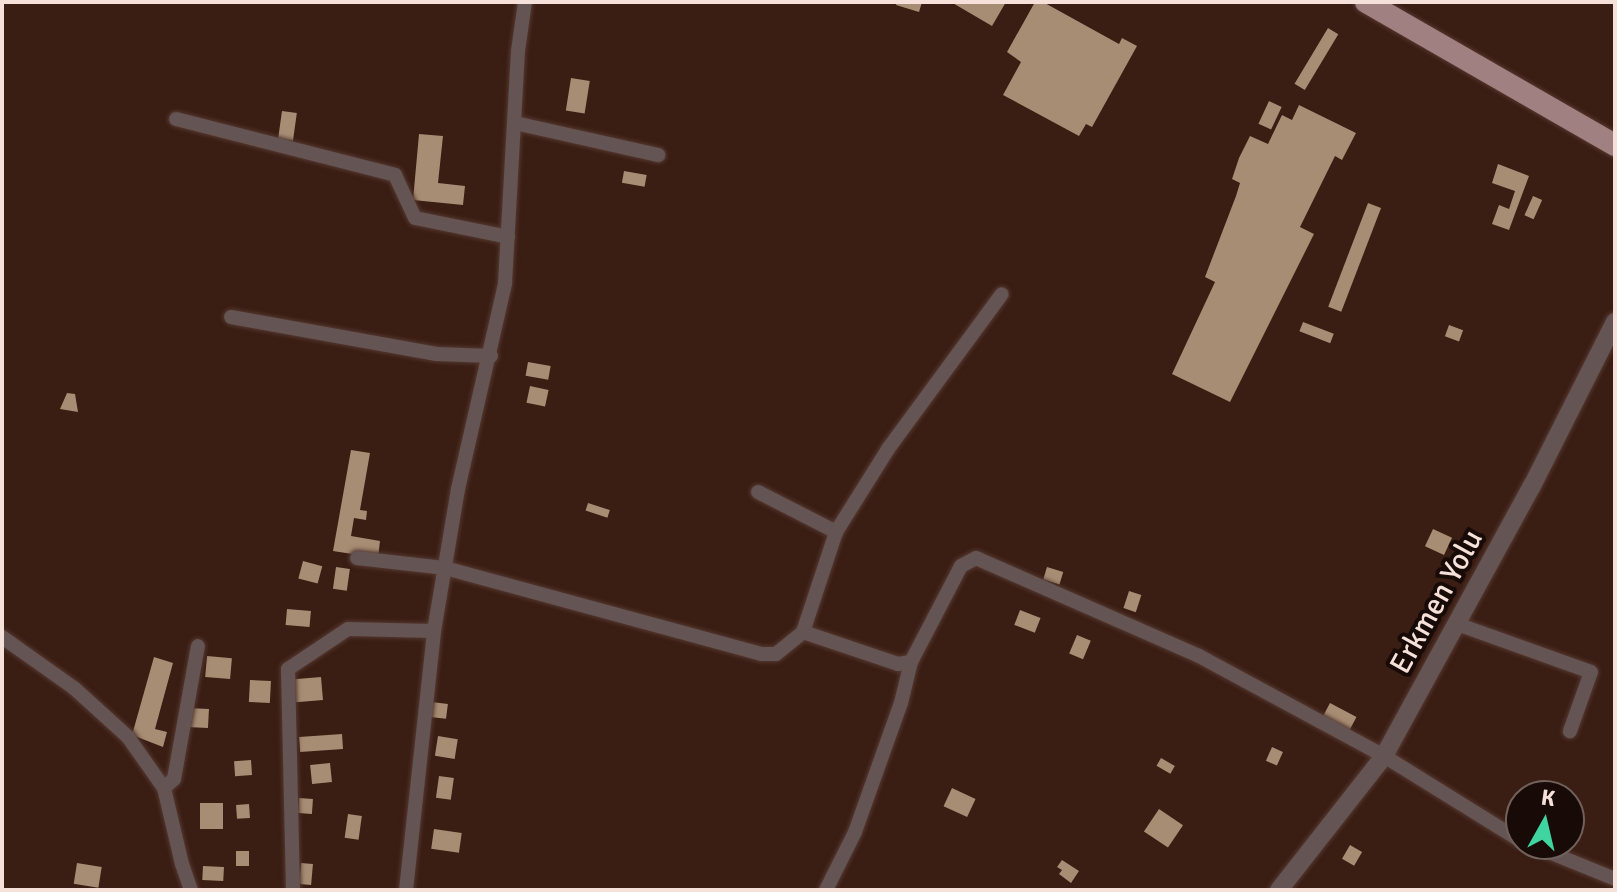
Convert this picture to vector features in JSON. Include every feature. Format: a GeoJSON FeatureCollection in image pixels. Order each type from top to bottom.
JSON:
{"type":"FeatureCollection","features":[{"type":"Feature","properties":{"kind":"main road"},"geometry":{"type":"LineString","coordinates":[[1366,2],[1615,145]]}},
{"type":"Feature","properties":{"kind":"street"},"geometry":{"type":"LineString","coordinates":[[406,890],[434,631],[458,489],[491,356],[505,283],[518,51],[525,2]]}},
{"type":"Feature","properties":{"kind":"street"},"geometry":{"type":"LineString","coordinates":[[176,119],[395,175],[415,218],[508,237]]}},
{"type":"Feature","properties":{"kind":"street"},"geometry":{"type":"LineString","coordinates":[[515,123],[658,155]]}},
{"type":"Feature","properties":{"kind":"street"},"geometry":{"type":"LineString","coordinates":[[357,558],[445,568],[761,654],[776,654],[803,632],[836,532],[888,449],[1002,294]]}},
{"type":"Feature","properties":{"kind":"street"},"geometry":{"type":"LineString","coordinates":[[231,317],[437,354],[491,356]]}},
{"type":"Feature","properties":{"kind":"street","name":"Erkmen Yolu"},"geometry":{"type":"LineString","coordinates":[[1279,890],[1384,756],[1457,624],[1615,322]]}},
{"type":"Feature","properties":{"kind":"street"},"geometry":{"type":"LineString","coordinates":[[758,492],[836,532]]}},
{"type":"Feature","properties":{"kind":"street"},"geometry":{"type":"LineString","coordinates":[[826,890],[855,832],[901,703],[911,662],[961,566],[976,558],[1199,656],[1384,756],[1505,831]]}},
{"type":"Feature","properties":{"kind":"street"},"geometry":{"type":"LineString","coordinates":[[1457,624],[1591,672],[1570,731]]}},
{"type":"Feature","properties":{"kind":"street"},"geometry":{"type":"LineString","coordinates":[[293,890],[288,669],[348,629],[434,631]]}},
{"type":"Feature","properties":{"kind":"street"},"geometry":{"type":"LineString","coordinates":[[803,632],[898,664],[911,662]]}},
{"type":"Feature","properties":{"kind":"street"},"geometry":{"type":"LineString","coordinates":[[2,637],[74,688],[128,737],[164,788],[191,890]]}},
{"type":"Feature","properties":{"kind":"street"},"geometry":{"type":"LineString","coordinates":[[164,788],[174,779],[198,646]]}},
{"type":"Feature","properties":{"kind":"street"},"geometry":{"type":"LineString","coordinates":[[1568,860],[1615,879]]}},
{"type":"Feature","properties":{"kind":"building"},"geometry":{"type":"Polygon","coordinates":[[[897,2],[922,2],[919,12],[896,5],[897,2]]]}},
{"type":"Feature","properties":{"kind":"building"},"geometry":{"type":"Polygon","coordinates":[[[951,2],[1006,2],[992,26],[951,2]]]}},
{"type":"Feature","properties":{"kind":"building"},"geometry":{"type":"Polygon","coordinates":[[[1035,2],[1043,2],[1119,44],[1122,38],[1137,46],[1092,127],[1086,124],[1079,136],[1003,95],[1021,62],[1007,52],[1035,2]]]}},
{"type":"Feature","properties":{"kind":"building"},"geometry":{"type":"Polygon","coordinates":[[[1328,28],[1338,34],[1305,90],[1295,84],[1328,28]]]}},
{"type":"Feature","properties":{"kind":"building"},"geometry":{"type":"Polygon","coordinates":[[[571,78],[590,81],[585,114],[566,111],[571,78]]]}},
{"type":"Feature","properties":{"kind":"building"},"geometry":{"type":"Polygon","coordinates":[[[1269,101],[1282,107],[1271,130],[1258,124],[1269,101]]]}},
{"type":"Feature","properties":{"kind":"building"},"geometry":{"type":"Polygon","coordinates":[[[1299,105],[1356,133],[1342,160],[1335,156],[1300,227],[1314,234],[1230,402],[1172,374],[1215,282],[1205,277],[1240,183],[1232,179],[1239,158],[1250,136],[1268,144],[1282,115],[1292,120],[1299,105]]]}},
{"type":"Feature","properties":{"kind":"building"},"geometry":{"type":"Polygon","coordinates":[[[282,111],[297,113],[293,141],[278,139],[282,111]]]}},
{"type":"Feature","properties":{"kind":"building"},"geometry":{"type":"Polygon","coordinates":[[[419,134],[443,136],[438,183],[465,186],[463,205],[413,200],[419,134]]]}},
{"type":"Feature","properties":{"kind":"building"},"geometry":{"type":"Polygon","coordinates":[[[1498,164],[1529,176],[1509,230],[1492,224],[1499,205],[1509,209],[1515,191],[1492,183],[1498,164]]]}},
{"type":"Feature","properties":{"kind":"building"},"geometry":{"type":"Polygon","coordinates":[[[624,171],[647,175],[645,187],[622,183],[624,171]]]}},
{"type":"Feature","properties":{"kind":"building"},"geometry":{"type":"Polygon","coordinates":[[[1533,196],[1542,200],[1534,219],[1524,215],[1533,196]]]}},
{"type":"Feature","properties":{"kind":"building"},"geometry":{"type":"Polygon","coordinates":[[[1368,203],[1381,208],[1341,312],[1328,307],[1368,203]]]}},
{"type":"Feature","properties":{"kind":"building"},"geometry":{"type":"Polygon","coordinates":[[[1303,322],[1334,334],[1330,343],[1299,331],[1303,322]]]}},
{"type":"Feature","properties":{"kind":"building"},"geometry":{"type":"Polygon","coordinates":[[[1449,325],[1463,330],[1459,341],[1445,336],[1449,325]]]}},
{"type":"Feature","properties":{"kind":"building"},"geometry":{"type":"Polygon","coordinates":[[[528,362],[551,366],[548,380],[526,376],[528,362]]]}},
{"type":"Feature","properties":{"kind":"building"},"geometry":{"type":"Polygon","coordinates":[[[530,386],[549,390],[545,407],[526,403],[530,386]]]}},
{"type":"Feature","properties":{"kind":"building"},"geometry":{"type":"Polygon","coordinates":[[[67,393],[75,394],[78,412],[60,409],[67,393]]]}},
{"type":"Feature","properties":{"kind":"building"},"geometry":{"type":"Polygon","coordinates":[[[351,450],[370,453],[360,510],[367,511],[366,520],[354,518],[351,536],[380,541],[378,558],[333,551],[351,450]]]}},
{"type":"Feature","properties":{"kind":"building"},"geometry":{"type":"Polygon","coordinates":[[[588,503],[610,510],[607,518],[586,511],[588,503]]]}},
{"type":"Feature","properties":{"kind":"building"},"geometry":{"type":"Polygon","coordinates":[[[1433,529],[1452,538],[1444,555],[1425,546],[1433,529]]]}},
{"type":"Feature","properties":{"kind":"building"},"geometry":{"type":"Polygon","coordinates":[[[303,561],[322,566],[318,584],[298,578],[303,561]]]}},
{"type":"Feature","properties":{"kind":"building"},"geometry":{"type":"Polygon","coordinates":[[[336,567],[350,569],[347,591],[333,589],[336,567]]]}},
{"type":"Feature","properties":{"kind":"building"},"geometry":{"type":"Polygon","coordinates":[[[1047,567],[1063,572],[1059,584],[1043,579],[1047,567]]]}},
{"type":"Feature","properties":{"kind":"building"},"geometry":{"type":"Polygon","coordinates":[[[1129,591],[1141,595],[1136,612],[1123,608],[1129,591]]]}},
{"type":"Feature","properties":{"kind":"building"},"geometry":{"type":"Polygon","coordinates":[[[287,609],[311,611],[310,627],[286,625],[287,609]]]}},
{"type":"Feature","properties":{"kind":"building"},"geometry":{"type":"Polygon","coordinates":[[[1020,610],[1041,618],[1035,633],[1014,625],[1020,610]]]}},
{"type":"Feature","properties":{"kind":"building"},"geometry":{"type":"Polygon","coordinates":[[[1077,635],[1091,641],[1083,659],[1069,653],[1077,635]]]}},
{"type":"Feature","properties":{"kind":"building"},"geometry":{"type":"Polygon","coordinates":[[[207,656],[232,658],[230,679],[205,677],[207,656]]]}},
{"type":"Feature","properties":{"kind":"building"},"geometry":{"type":"Polygon","coordinates":[[[154,657],[173,663],[155,729],[167,732],[163,747],[132,735],[154,657]]]}},
{"type":"Feature","properties":{"kind":"building"},"geometry":{"type":"Polygon","coordinates":[[[321,677],[323,700],[296,702],[294,679],[321,677]]]}},
{"type":"Feature","properties":{"kind":"building"},"geometry":{"type":"Polygon","coordinates":[[[250,680],[271,681],[270,703],[249,702],[250,680]]]}},
{"type":"Feature","properties":{"kind":"building"},"geometry":{"type":"Polygon","coordinates":[[[432,702],[448,704],[446,719],[430,717],[432,702]]]}},
{"type":"Feature","properties":{"kind":"building"},"geometry":{"type":"Polygon","coordinates":[[[1330,703],[1356,717],[1349,730],[1323,716],[1330,703]]]}},
{"type":"Feature","properties":{"kind":"building"},"geometry":{"type":"Polygon","coordinates":[[[188,708],[209,709],[208,728],[187,727],[188,708]]]}},
{"type":"Feature","properties":{"kind":"building"},"geometry":{"type":"Polygon","coordinates":[[[342,734],[343,749],[300,752],[299,737],[342,734]]]}},
{"type":"Feature","properties":{"kind":"building"},"geometry":{"type":"Polygon","coordinates":[[[438,736],[458,739],[455,759],[435,756],[438,736]]]}},
{"type":"Feature","properties":{"kind":"building"},"geometry":{"type":"Polygon","coordinates":[[[1272,747],[1283,752],[1277,766],[1266,761],[1272,747]]]}},
{"type":"Feature","properties":{"kind":"building"},"geometry":{"type":"Polygon","coordinates":[[[1161,758],[1175,766],[1170,774],[1156,766],[1161,758]]]}},
{"type":"Feature","properties":{"kind":"building"},"geometry":{"type":"Polygon","coordinates":[[[251,760],[252,775],[235,776],[234,761],[251,760]]]}},
{"type":"Feature","properties":{"kind":"building"},"geometry":{"type":"Polygon","coordinates":[[[330,763],[332,782],[312,784],[310,765],[330,763]]]}},
{"type":"Feature","properties":{"kind":"building"},"geometry":{"type":"Polygon","coordinates":[[[439,776],[454,778],[451,800],[436,798],[439,776]]]}},
{"type":"Feature","properties":{"kind":"building"},"geometry":{"type":"Polygon","coordinates":[[[952,788],[976,799],[967,817],[944,806],[952,788]]]}},
{"type":"Feature","properties":{"kind":"building"},"geometry":{"type":"Polygon","coordinates":[[[299,798],[313,799],[312,814],[298,813],[299,798]]]}},
{"type":"Feature","properties":{"kind":"building"},"geometry":{"type":"Polygon","coordinates":[[[200,803],[223,803],[223,829],[200,829],[200,803]]]}},
{"type":"Feature","properties":{"kind":"building"},"geometry":{"type":"Polygon","coordinates":[[[249,804],[250,818],[237,819],[236,805],[249,804]]]}},
{"type":"Feature","properties":{"kind":"building"},"geometry":{"type":"Polygon","coordinates":[[[1159,809],[1183,825],[1168,848],[1144,831],[1159,809]]]}},
{"type":"Feature","properties":{"kind":"building"},"geometry":{"type":"Polygon","coordinates":[[[348,814],[362,816],[359,840],[345,838],[348,814]]]}},
{"type":"Feature","properties":{"kind":"building"},"geometry":{"type":"Polygon","coordinates":[[[434,829],[462,833],[459,853],[431,849],[434,829]]]}},
{"type":"Feature","properties":{"kind":"building"},"geometry":{"type":"Polygon","coordinates":[[[1350,845],[1362,852],[1354,866],[1342,859],[1350,845]]]}},
{"type":"Feature","properties":{"kind":"building"},"geometry":{"type":"Polygon","coordinates":[[[236,851],[249,851],[249,866],[236,866],[236,851]]]}},
{"type":"Feature","properties":{"kind":"building"},"geometry":{"type":"Polygon","coordinates":[[[1062,860],[1079,871],[1071,883],[1059,874],[1062,870],[1057,867],[1062,860]]]}},
{"type":"Feature","properties":{"kind":"building"},"geometry":{"type":"Polygon","coordinates":[[[77,863],[102,867],[98,888],[74,884],[77,863]]]}},
{"type":"Feature","properties":{"kind":"building"},"geometry":{"type":"Polygon","coordinates":[[[301,863],[313,864],[311,885],[299,884],[301,863]]]}},
{"type":"Feature","properties":{"kind":"building"},"geometry":{"type":"Polygon","coordinates":[[[203,866],[224,867],[223,881],[202,880],[203,866]]]}}]}
